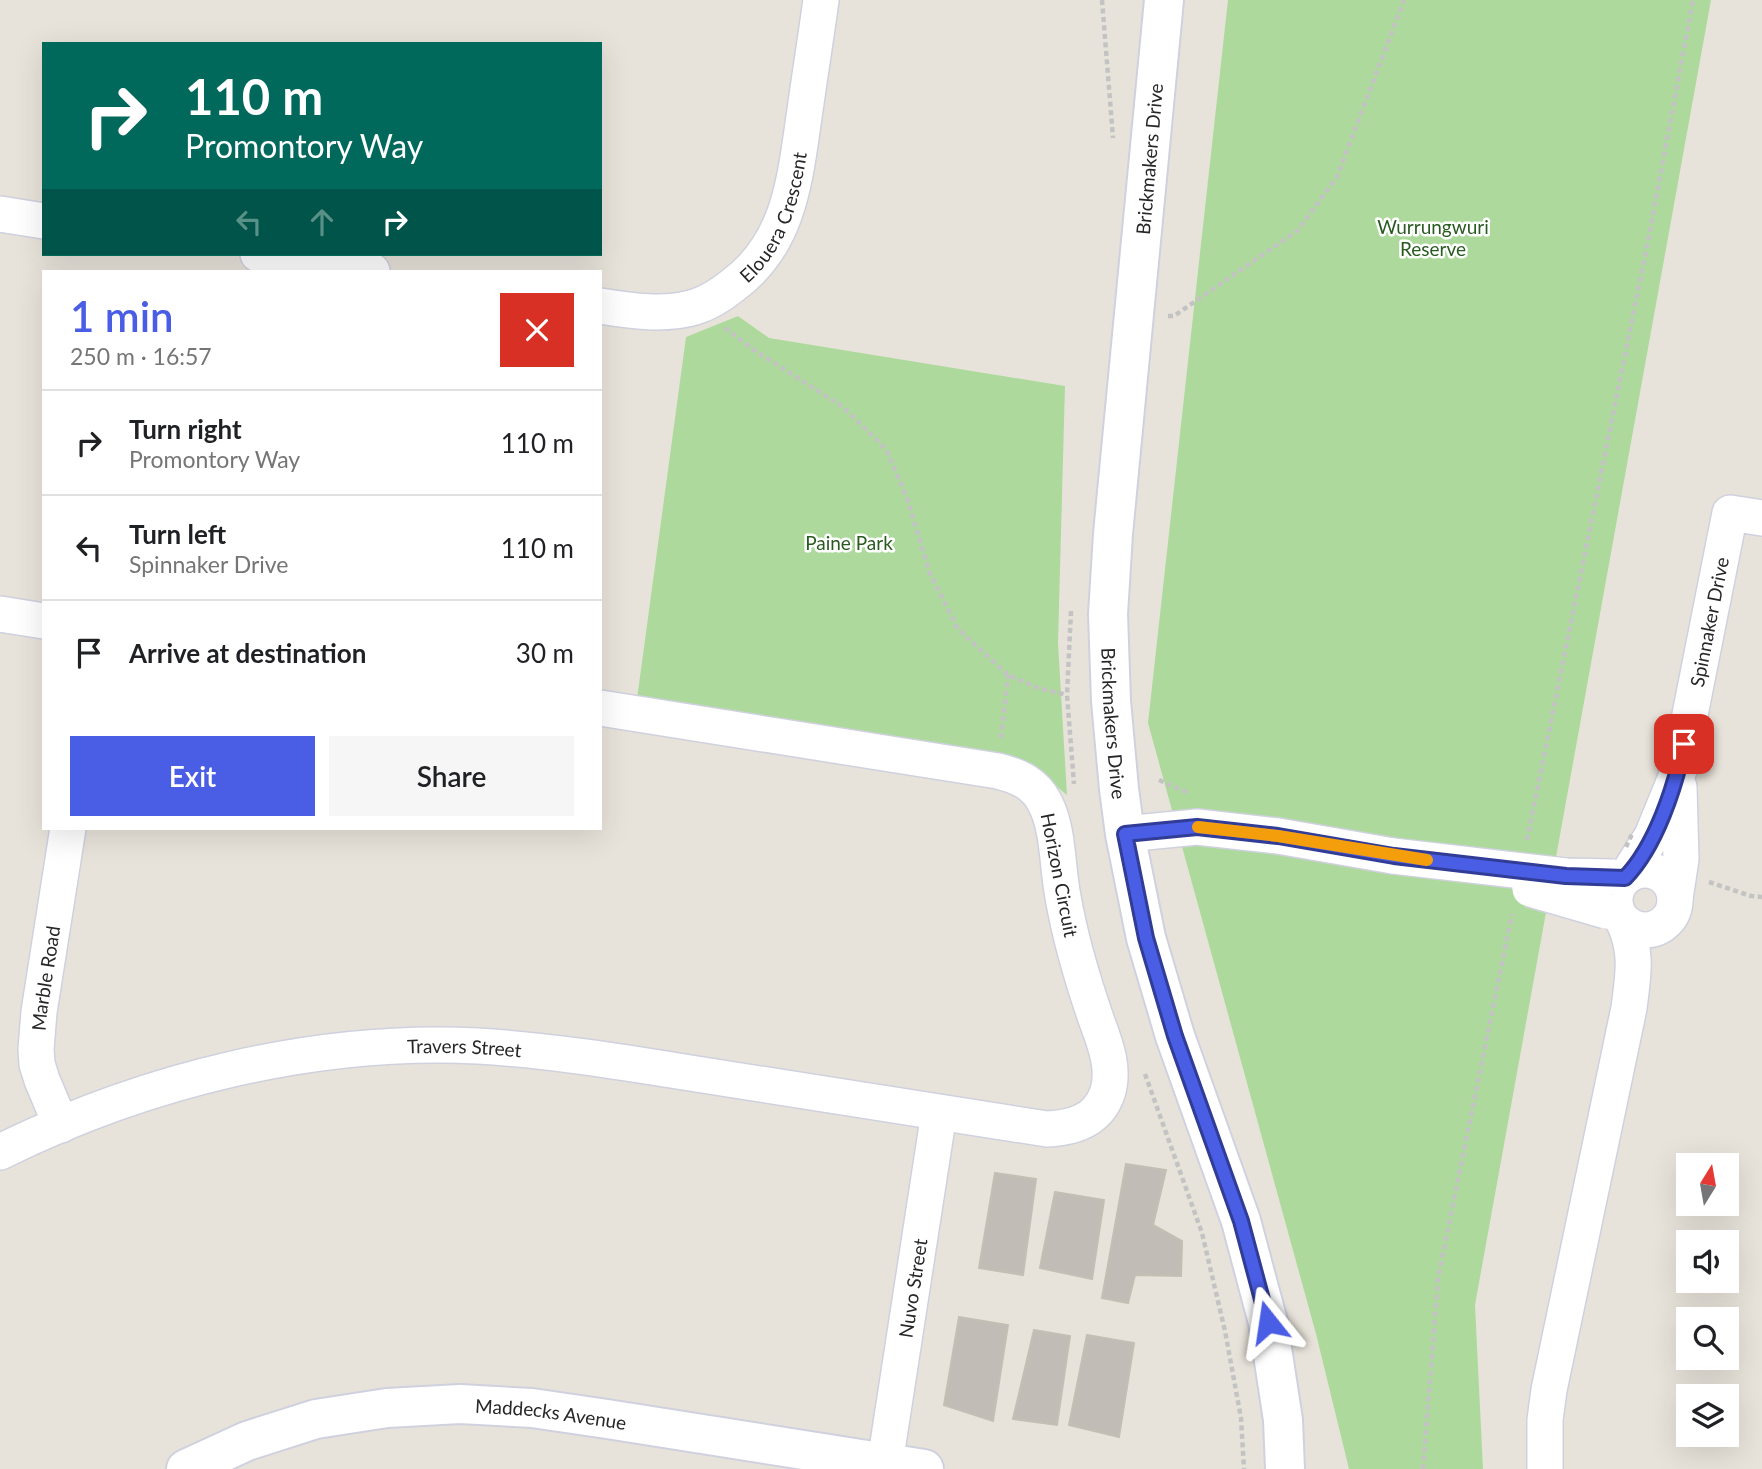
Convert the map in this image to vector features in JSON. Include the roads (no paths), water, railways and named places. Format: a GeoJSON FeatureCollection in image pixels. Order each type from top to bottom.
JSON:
{"type":"FeatureCollection","features":[{"type":"Feature","properties":{"kind":"street","name":"Elouera Crescent"},"geometry":{"type":"LineString","coordinates":[[602,306],[666,312],[697,307],[748,275],[767,253],[782,223],[793,186],[821,0]]}},
{"type":"Feature","properties":{"kind":"street","name":"Brickmakers Drive"},"geometry":{"type":"LineString","coordinates":[[1164,0],[1108,614],[1118,789],[1146,938],[1175,1036],[1241,1221],[1268,1322],[1283,1420],[1285,1469]]}},
{"type":"Feature","properties":{"kind":"street"},"geometry":{"type":"LineString","coordinates":[[0,214],[42,221]]}},
{"type":"Feature","properties":{"kind":"street"},"geometry":{"type":"LineString","coordinates":[[271,256],[365,270]]}},
{"type":"Feature","properties":{"kind":"street","name":"Spinnaker Drive"},"geometry":{"type":"LineString","coordinates":[[1619,896],[1652,836],[1679,770],[1746,516]]}},
{"type":"Feature","properties":{"kind":"street"},"geometry":{"type":"LineString","coordinates":[[0,614],[42,621]]}},
{"type":"Feature","properties":{"kind":"street","name":"Horizon Circuit"},"geometry":{"type":"LineString","coordinates":[[602,708],[998,771],[1026,781],[1037,791],[1046,805],[1063,899],[1078,959],[1107,1049],[1110,1079],[1102,1104],[1090,1118],[1076,1126],[1047,1129],[939,1112]]}},
{"type":"Feature","properties":{"kind":"street","name":"Spinnaker Drive"},"geometry":{"type":"LineString","coordinates":[[1629,1008],[1656,956],[1681,859],[1679,770]]}},
{"type":"Feature","properties":{"kind":"street"},"geometry":{"type":"LineString","coordinates":[[1125,834],[1197,827],[1278,836],[1394,856],[1566,876],[1619,896],[1632,928],[1642,931],[1653,930],[1668,912],[1668,881],[1661,875],[1642,870],[1619,896]]}},
{"type":"Feature","properties":{"kind":"street","name":"Marble Road"},"geometry":{"type":"LineString","coordinates":[[61,1125],[42,1080],[36,1049],[39,1012],[68,830]]}},
{"type":"Feature","properties":{"kind":"street"},"geometry":{"type":"LineString","coordinates":[[1545,1469],[1545,1420],[1549,1390],[1629,1008],[1634,961],[1632,942],[1619,896]]}},
{"type":"Feature","properties":{"kind":"street","name":"Travers Street"},"geometry":{"type":"LineString","coordinates":[[0,1152],[61,1125],[216,1073],[351,1050],[415,1047],[476,1046],[608,1060],[939,1112]]}},
{"type":"Feature","properties":{"kind":"street","name":"Nuvo Street"},"geometry":{"type":"LineString","coordinates":[[885,1463],[939,1112]]}},
{"type":"Feature","properties":{"kind":"street","name":"Maddecks Avenue"},"geometry":{"type":"LineString","coordinates":[[186,1469],[247,1441],[316,1419],[387,1408],[460,1404],[532,1408],[923,1469]]}},
{"type":"Feature","properties":{"kind":"street"},"geometry":{"type":"LineString","coordinates":[[1263,1469],[1283,1420]]}},
{"type":"Feature","properties":{"kind":"park label","name":"Wurrungwuri Reserve"},"geometry":{"type":"Point","coordinates":[1433,237]}},
{"type":"Feature","properties":{"kind":"park label","name":"Paine Park"},"geometry":{"type":"Point","coordinates":[849,542]}}]}
